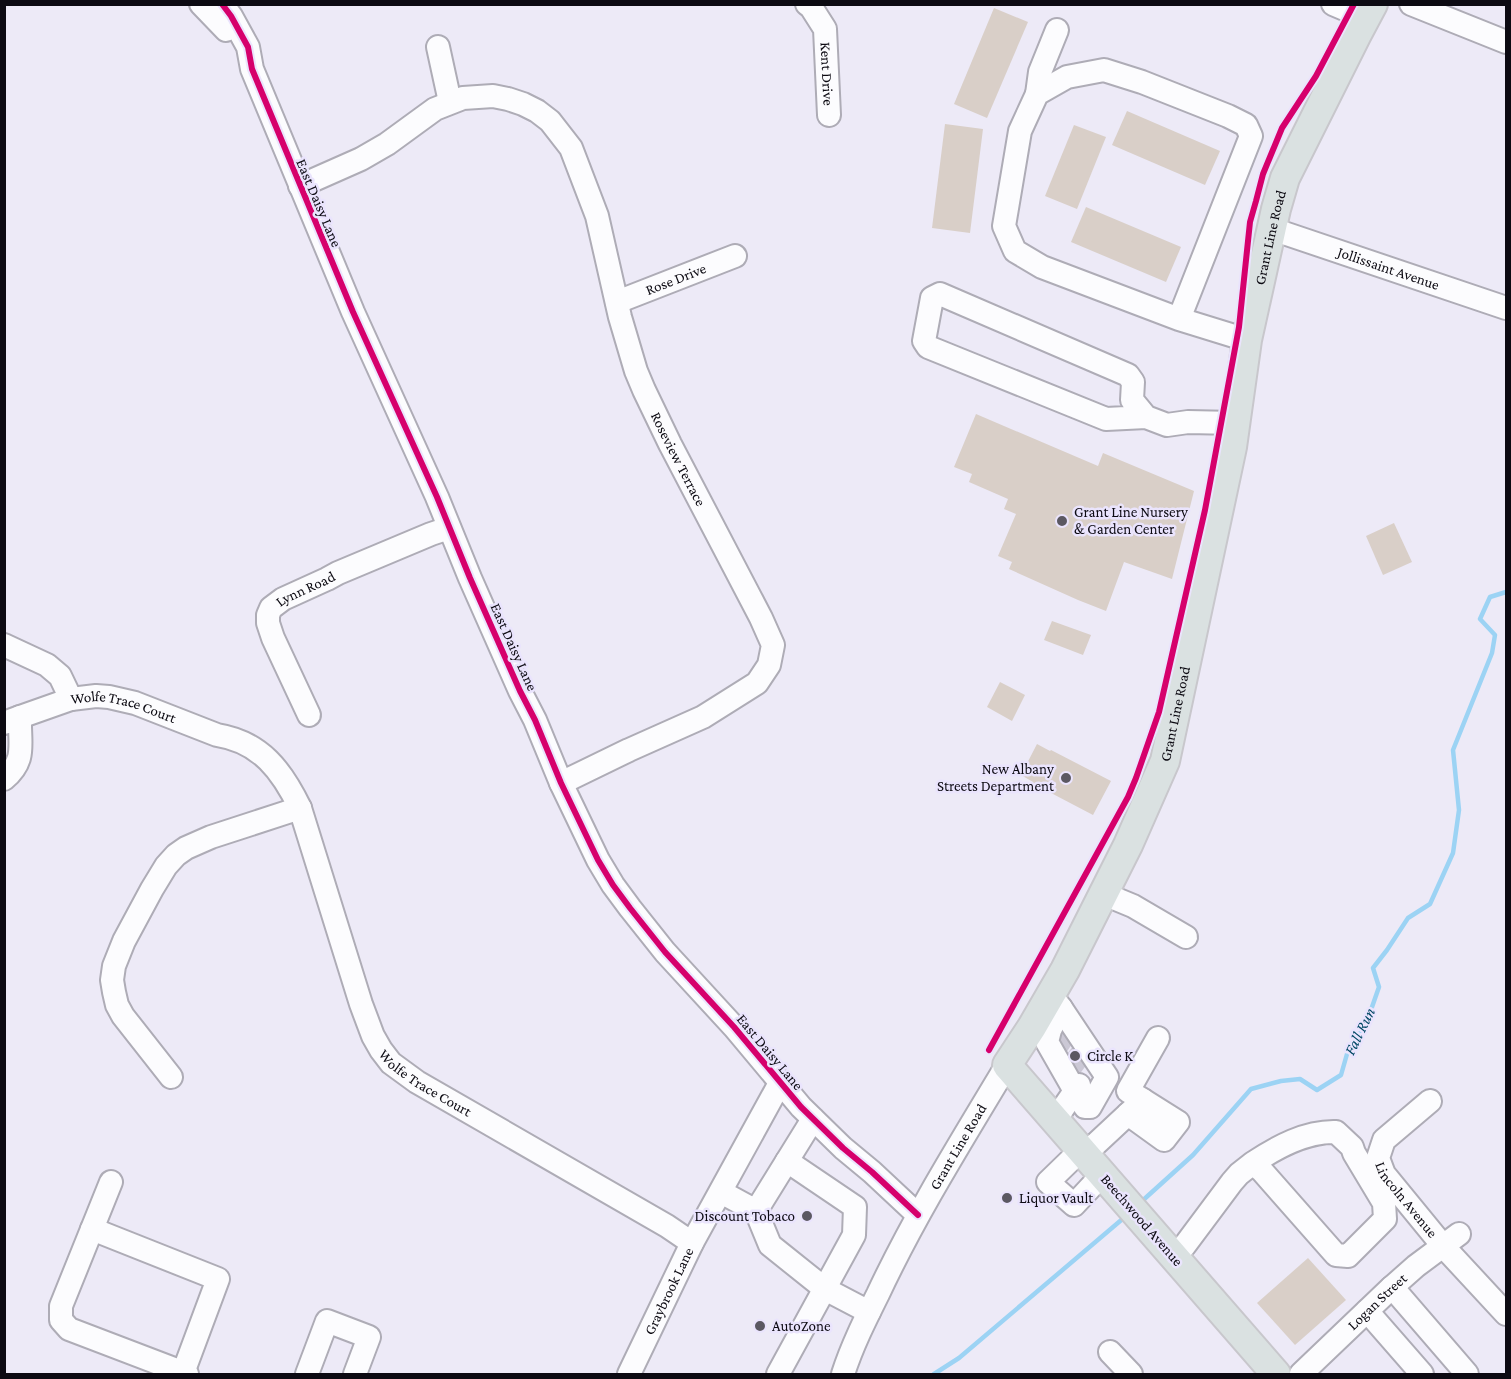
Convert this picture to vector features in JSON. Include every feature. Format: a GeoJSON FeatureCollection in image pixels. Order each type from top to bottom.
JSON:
{"type":"FeatureCollection","features":[{"type":"Feature","properties":{"kind":"main road","name":"Grant Line Road"},"geometry":{"type":"LineString","coordinates":[[1007,1065],[1063,1014],[1065,970],[1141,818],[1164,761],[1232,447],[1247,340],[1285,178],[1370,11]]}},
{"type":"Feature","properties":{"kind":"main road","name":"Beechwood Avenue"},"geometry":{"type":"LineString","coordinates":[[1007,1065],[1276,1374]]}},
{"type":"Feature","properties":{"kind":"street","name":"East Daisy Lane"},"geometry":{"type":"LineString","coordinates":[[201,4],[229,33],[252,69]]}},
{"type":"Feature","properties":{"kind":"street","name":"East Daisy Lane"},"geometry":{"type":"LineString","coordinates":[[222,4],[248,47],[252,69],[353,312],[432,487],[494,634],[598,860],[630,908],[665,952],[734,1027],[780,1083],[843,1148],[918,1215]]}},
{"type":"Feature","properties":{"kind":"street","name":"Kent Drive"},"geometry":{"type":"LineString","coordinates":[[807,4],[825,29],[829,115]]}},
{"type":"Feature","properties":{"kind":"street"},"geometry":{"type":"LineString","coordinates":[[1333,4],[1370,11]]}},
{"type":"Feature","properties":{"kind":"street"},"geometry":{"type":"LineString","coordinates":[[1411,4],[1506,42]]}},
{"type":"Feature","properties":{"kind":"street"},"geometry":{"type":"LineString","coordinates":[[1057,30],[1040,72],[1037,94],[1020,131],[1004,226],[1015,251],[1042,267],[1179,319],[1247,340]]}},
{"type":"Feature","properties":{"kind":"street"},"geometry":{"type":"LineString","coordinates":[[438,47],[450,102]]}},
{"type":"Feature","properties":{"kind":"street"},"geometry":{"type":"LineString","coordinates":[[1037,94],[1067,76],[1104,70],[1142,82],[1246,125],[1251,136],[1179,319]]}},
{"type":"Feature","properties":{"kind":"street","name":"Roseview Terrace"},"geometry":{"type":"LineString","coordinates":[[300,186],[362,159],[435,109],[463,98],[493,96],[523,104],[550,121],[571,148],[597,216],[636,372],[676,455],[762,618],[773,645],[769,665],[757,683],[703,717],[561,783]]}},
{"type":"Feature","properties":{"kind":"street","name":"Jollissaint Avenue"},"geometry":{"type":"LineString","coordinates":[[1272,229],[1506,308]]}},
{"type":"Feature","properties":{"kind":"street","name":"Rose Drive"},"geometry":{"type":"LineString","coordinates":[[617,302],[735,256]]}},
{"type":"Feature","properties":{"kind":"street"},"geometry":{"type":"LineString","coordinates":[[1146,417],[1132,399],[1133,382],[1128,375],[940,294],[932,298],[924,341],[928,348],[1106,420],[1146,417],[1167,425],[1188,422],[1235,423]]}},
{"type":"Feature","properties":{"kind":"street","name":"Lynn Road"},"geometry":{"type":"LineString","coordinates":[[309,715],[273,638],[268,623],[271,608],[283,599],[338,573],[449,528]]}},
{"type":"Feature","properties":{"kind":"street"},"geometry":{"type":"LineString","coordinates":[[4,645],[47,665],[60,676],[70,699]]}},
{"type":"Feature","properties":{"kind":"street","name":"Wolfe Trace Court"},"geometry":{"type":"LineString","coordinates":[[4,779],[19,761],[21,753],[19,735],[12,720],[70,699],[83,697],[109,697],[135,703],[246,744],[272,763],[282,774],[300,808],[361,1004],[373,1036],[391,1063],[417,1082],[692,1243]]}},
{"type":"Feature","properties":{"kind":"street"},"geometry":{"type":"LineString","coordinates":[[171,1077],[123,1017],[117,1005],[112,980],[114,966],[124,940],[166,866],[176,855],[211,837],[300,808]]}},
{"type":"Feature","properties":{"kind":"street"},"geometry":{"type":"LineString","coordinates":[[1104,894],[1133,906],[1186,937]]}},
{"type":"Feature","properties":{"kind":"street"},"geometry":{"type":"LineString","coordinates":[[1063,1014],[1050,1030],[1047,1042],[1054,1050],[1081,1068]]}},
{"type":"Feature","properties":{"kind":"street"},"geometry":{"type":"LineString","coordinates":[[1055,1120],[1081,1068],[1063,1014]]}},
{"type":"Feature","properties":{"kind":"street"},"geometry":{"type":"LineString","coordinates":[[1089,1160],[1136,1107],[1128,1091],[1158,1038]]}},
{"type":"Feature","properties":{"kind":"street","name":"Grant Line Road"},"geometry":{"type":"LineString","coordinates":[[843,1374],[869,1312],[918,1215],[1007,1065]]}},
{"type":"Feature","properties":{"kind":"street","name":"Graybrook Lane"},"geometry":{"type":"LineString","coordinates":[[629,1374],[692,1243],[780,1083]]}},
{"type":"Feature","properties":{"kind":"street","name":"Lincoln Avenue"},"geometry":{"type":"LineString","coordinates":[[1430,1101],[1384,1140],[1378,1158],[1384,1174],[1451,1240],[1506,1314]]}},
{"type":"Feature","properties":{"kind":"street"},"geometry":{"type":"LineString","coordinates":[[756,1211],[813,1119]]}},
{"type":"Feature","properties":{"kind":"street"},"geometry":{"type":"LineString","coordinates":[[1174,1257],[1239,1174],[1253,1163],[1273,1150],[1301,1137],[1328,1131],[1336,1132],[1352,1147],[1384,1203],[1385,1219],[1348,1256],[1336,1255],[1253,1163]]}},
{"type":"Feature","properties":{"kind":"street"},"geometry":{"type":"LineString","coordinates":[[1354,1153],[1365,1152],[1378,1158]]}},
{"type":"Feature","properties":{"kind":"street"},"geometry":{"type":"LineString","coordinates":[[778,1374],[854,1235],[855,1207],[787,1161]]}},
{"type":"Feature","properties":{"kind":"street"},"geometry":{"type":"LineString","coordinates":[[92,1229],[218,1279],[185,1374],[69,1329],[61,1320],[61,1306],[92,1229],[111,1182]]}},
{"type":"Feature","properties":{"kind":"street"},"geometry":{"type":"LineString","coordinates":[[721,1192],[756,1211],[770,1245],[825,1288],[869,1312]]}},
{"type":"Feature","properties":{"kind":"street","name":"Logan Street"},"geometry":{"type":"LineString","coordinates":[[1301,1374],[1392,1287],[1451,1240]]}},
{"type":"Feature","properties":{"kind":"street"},"geometry":{"type":"LineString","coordinates":[[1392,1287],[1467,1374]]}},
{"type":"Feature","properties":{"kind":"street"},"geometry":{"type":"LineString","coordinates":[[1367,1311],[1422,1374]]}},
{"type":"Feature","properties":{"kind":"street"},"geometry":{"type":"LineString","coordinates":[[307,1374],[327,1321],[369,1337],[356,1374]]}},
{"type":"Feature","properties":{"kind":"street"},"geometry":{"type":"LineString","coordinates":[[1110,1352],[1131,1374]]}},
{"type":"Feature","properties":{"kind":"building"},"geometry":{"type":"Polygon","coordinates":[[[994,8],[1028,22],[987,118],[954,104],[994,8]]]}},
{"type":"Feature","properties":{"kind":"building"},"geometry":{"type":"Polygon","coordinates":[[[1127,111],[1220,151],[1205,185],[1112,145],[1127,111]]]}},
{"type":"Feature","properties":{"kind":"building"},"geometry":{"type":"Polygon","coordinates":[[[945,124],[983,129],[970,233],[932,228],[945,124]]]}},
{"type":"Feature","properties":{"kind":"building"},"geometry":{"type":"Polygon","coordinates":[[[1074,125],[1106,137],[1077,209],[1045,196],[1074,125]]]}},
{"type":"Feature","properties":{"kind":"building"},"geometry":{"type":"Polygon","coordinates":[[[1086,207],[1181,247],[1166,282],[1071,242],[1086,207]]]}},
{"type":"Feature","properties":{"kind":"building","name":"Grant Line Nursery & Garden Center"},"geometry":{"type":"Polygon","coordinates":[[[976,414],[1098,466],[1103,453],[1194,491],[1172,579],[1124,562],[1106,611],[1009,569],[1012,562],[998,556],[1016,514],[1004,509],[1008,499],[969,482],[972,474],[954,467],[976,414]]]}},
{"type":"Feature","properties":{"kind":"building"},"geometry":{"type":"Polygon","coordinates":[[[1394,523],[1412,562],[1383,575],[1366,536],[1394,523]]]}},
{"type":"Feature","properties":{"kind":"building"},"geometry":{"type":"Polygon","coordinates":[[[1052,621],[1091,635],[1083,655],[1044,640],[1052,621]]]}},
{"type":"Feature","properties":{"kind":"building"},"geometry":{"type":"Polygon","coordinates":[[[1000,682],[1025,695],[1012,721],[987,707],[1000,682]]]}},
{"type":"Feature","properties":{"kind":"building","name":"New Albany Streets Department"},"geometry":{"type":"Polygon","coordinates":[[[1037,744],[1111,781],[1093,815],[1021,775],[1037,744]]]}},
{"type":"Feature","properties":{"kind":"building"},"geometry":{"type":"Polygon","coordinates":[[[1308,1258],[1346,1300],[1295,1345],[1257,1303],[1308,1258]]]}},
{"type":"Feature","properties":{"kind":"waterway","name":"Fall Run"},"geometry":{"type":"LineString","coordinates":[[1141,1202],[1193,1155],[1251,1089],[1281,1081],[1300,1079],[1317,1090],[1341,1075],[1349,1047],[1365,1027],[1379,987],[1373,968],[1408,918],[1430,904],[1453,853],[1459,810],[1453,750],[1492,653],[1495,635],[1480,619],[1490,597],[1506,592]]}},
{"type":"Feature","properties":{"kind":"waterway","name":"Fall Run"},"geometry":{"type":"LineString","coordinates":[[934,1374],[959,1358],[1126,1216]]}},
{"type":"Feature","properties":{"kind":"tunnel"},"geometry":{"type":"LineString","coordinates":[[1056,1048],[1069,1029]]}},
{"type":"Feature","properties":{"kind":"tunnel"},"geometry":{"type":"LineString","coordinates":[[1069,1070],[1083,1051]]}},
{"type":"Feature","properties":{"kind":"cycle path"},"geometry":{"type":"LineString","coordinates":[[222,4],[248,47],[252,69],[353,312],[437,497],[470,578],[561,783],[598,860],[613,885],[665,952],[734,1027],[801,1107],[918,1215]]}},
{"type":"Feature","properties":{"kind":"cycle path"},"geometry":{"type":"LineString","coordinates":[[989,1050],[1128,797],[1136,778],[1159,712],[1205,510],[1239,327],[1250,222],[1263,174],[1282,128],[1316,76],[1354,4]]}},
{"type":"Feature","properties":{"kind":"place","name":"Grant Line Nursery & Garden Center"},"geometry":{"type":"Point","coordinates":[1062,521]}},
{"type":"Feature","properties":{"kind":"place","name":"New Albany Streets Department"},"geometry":{"type":"Point","coordinates":[1066,778]}},
{"type":"Feature","properties":{"kind":"place","name":"Circle K"},"geometry":{"type":"Point","coordinates":[1075,1056]}},
{"type":"Feature","properties":{"kind":"place","name":"Liquor Vault"},"geometry":{"type":"Point","coordinates":[1007,1198]}},
{"type":"Feature","properties":{"kind":"place","name":"Discount Tobaco"},"geometry":{"type":"Point","coordinates":[807,1216]}},
{"type":"Feature","properties":{"kind":"place","name":"AutoZone"},"geometry":{"type":"Point","coordinates":[760,1326]}}]}
